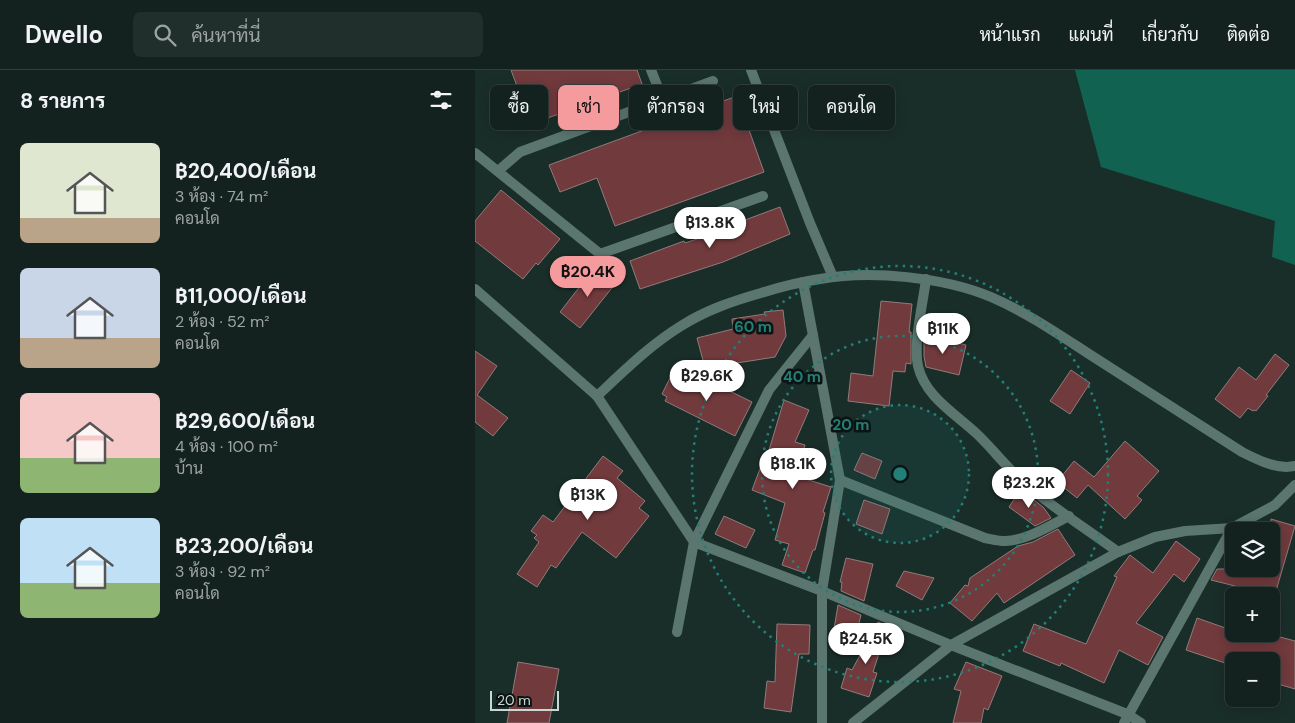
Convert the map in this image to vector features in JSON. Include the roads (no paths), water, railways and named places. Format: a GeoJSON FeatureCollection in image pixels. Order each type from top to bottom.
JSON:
{"type":"FeatureCollection","features":[{"type":"Feature","properties":{"kind":"street"},"geometry":{"type":"LineString","coordinates":[[651,70],[657,85]]}},
{"type":"Feature","properties":{"kind":"street"},"geometry":{"type":"LineString","coordinates":[[751,70],[833,277]]}},
{"type":"Feature","properties":{"kind":"street"},"geometry":{"type":"LineString","coordinates":[[702,85],[713,81]]}},
{"type":"Feature","properties":{"kind":"street"},"geometry":{"type":"LineString","coordinates":[[498,171],[520,152],[629,112]]}},
{"type":"Feature","properties":{"kind":"street"},"geometry":{"type":"LineString","coordinates":[[475,153],[600,254],[763,196]]}},
{"type":"Feature","properties":{"kind":"street"},"geometry":{"type":"LineString","coordinates":[[597,396],[656,343],[682,325],[736,300],[803,282],[833,277],[863,275],[926,279],[953,284],[991,297],[1041,324],[1242,452],[1261,462],[1287,468],[1295,466]]}},
{"type":"Feature","properties":{"kind":"street"},"geometry":{"type":"LineString","coordinates":[[926,279],[916,355],[925,384],[937,399],[979,436],[1008,468],[1029,487],[1118,552]]}},
{"type":"Feature","properties":{"kind":"street"},"geometry":{"type":"LineString","coordinates":[[803,282],[840,480],[822,592],[822,723]]}},
{"type":"Feature","properties":{"kind":"street"},"geometry":{"type":"LineString","coordinates":[[475,289],[597,396],[694,542],[822,592],[1126,719],[1141,723]]}},
{"type":"Feature","properties":{"kind":"street"},"geometry":{"type":"LineString","coordinates":[[677,632],[694,542],[769,390],[813,335]]}},
{"type":"Feature","properties":{"kind":"street"},"geometry":{"type":"LineString","coordinates":[[840,480],[985,538],[1004,541],[1023,538],[1069,516]]}},
{"type":"Feature","properties":{"kind":"street"},"geometry":{"type":"LineString","coordinates":[[1242,522],[1275,505],[1295,485]]}},
{"type":"Feature","properties":{"kind":"street"},"geometry":{"type":"LineString","coordinates":[[853,723],[951,645],[1118,552],[1155,538],[1185,531],[1225,528]]}},
{"type":"Feature","properties":{"kind":"street"},"geometry":{"type":"LineString","coordinates":[[1126,719],[1225,539]]}}]}
